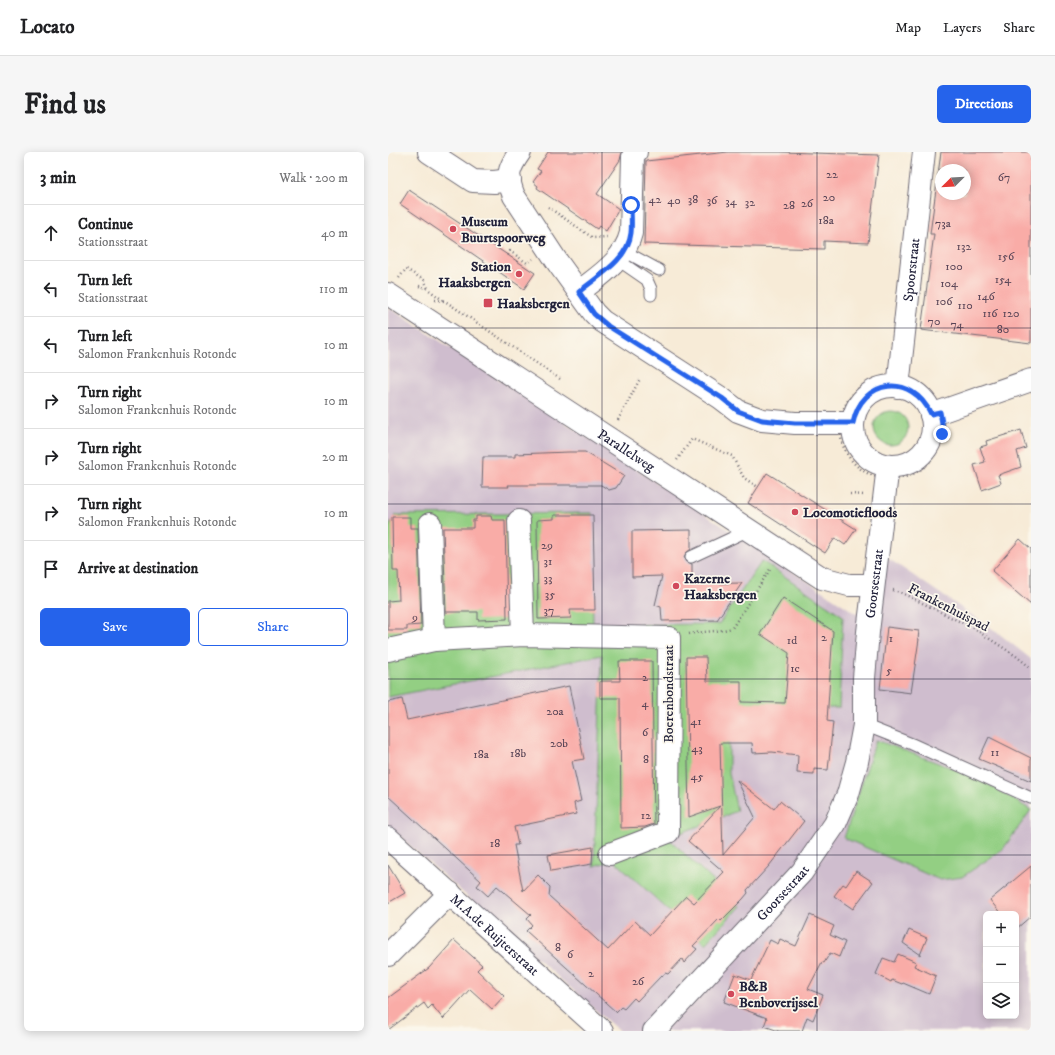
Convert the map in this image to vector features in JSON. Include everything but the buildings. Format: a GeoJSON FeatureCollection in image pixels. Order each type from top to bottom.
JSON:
{"type":"FeatureCollection","features":[{"type":"Feature","properties":{"kind":"street"},"geometry":{"type":"LineString","coordinates":[[429,152],[473,181],[494,182],[510,180]]}},
{"type":"Feature","properties":{"kind":"street"},"geometry":{"type":"LineString","coordinates":[[520,152],[510,167],[510,180],[514,196],[594,314],[608,326],[722,398],[738,411],[762,420],[795,423],[846,423],[855,414],[864,398],[880,388],[898,382],[922,399],[935,413]]}},
{"type":"Feature","properties":{"kind":"street"},"geometry":{"type":"LineString","coordinates":[[579,292],[621,256],[631,233],[633,156],[636,152]]}},
{"type":"Feature","properties":{"kind":"street","name":"Spoorstraat"},"geometry":{"type":"LineString","coordinates":[[898,382],[920,152]]}},
{"type":"Feature","properties":{"kind":"street","name":"Parallelweg"},"geometry":{"type":"LineString","coordinates":[[392,287],[822,578],[849,585],[873,585]]}},
{"type":"Feature","properties":{"kind":"street"},"geometry":{"type":"LineString","coordinates":[[935,413],[1031,380]]}},
{"type":"Feature","properties":{"kind":"street"},"geometry":{"type":"LineString","coordinates":[[846,423],[855,440],[865,454],[887,472],[920,455],[926,448],[931,436],[932,423],[935,413]]}},
{"type":"Feature","properties":{"kind":"street","name":"Goorsestraat"},"geometry":{"type":"LineString","coordinates":[[654,1031],[802,872],[834,824],[848,794],[857,762],[864,725],[864,678],[873,585],[887,472]]}},
{"type":"Feature","properties":{"kind":"street"},"geometry":{"type":"LineString","coordinates":[[519,521],[523,635]]}},
{"type":"Feature","properties":{"kind":"street"},"geometry":{"type":"LineString","coordinates":[[430,524],[434,640]]}},
{"type":"Feature","properties":{"kind":"street","name":"Boerenbondstraat"},"geometry":{"type":"LineString","coordinates":[[388,650],[434,640],[523,635],[669,638],[668,832],[610,854]]}},
{"type":"Feature","properties":{"kind":"street","name":"M.A.de Ruijterstraat"},"geometry":{"type":"LineString","coordinates":[[388,838],[602,1031]]}},
{"type":"Feature","properties":{"kind":"street"},"geometry":{"type":"LineString","coordinates":[[388,955],[450,893]]}},
{"type":"Feature","properties":{"kind":"lane"},"geometry":{"type":"LineString","coordinates":[[621,256],[658,270]]}},
{"type":"Feature","properties":{"kind":"lane"},"geometry":{"type":"LineString","coordinates":[[621,256],[647,280],[651,289],[651,295]]}},
{"type":"Feature","properties":{"kind":"lane"},"geometry":{"type":"LineString","coordinates":[[691,557],[749,530]]}},
{"type":"Feature","properties":{"kind":"lane"},"geometry":{"type":"LineString","coordinates":[[864,725],[912,744],[1031,798]]}},
{"type":"Feature","properties":{"kind":"path"},"geometry":{"type":"LineString","coordinates":[[546,206],[593,238],[607,237],[614,241],[621,256]]}},
{"type":"Feature","properties":{"kind":"path"},"geometry":{"type":"LineString","coordinates":[[508,255],[510,251],[527,263],[536,257]]}},
{"type":"Feature","properties":{"kind":"path"},"geometry":{"type":"LineString","coordinates":[[392,287],[406,268],[424,280],[429,290]]}},
{"type":"Feature","properties":{"kind":"path"},"geometry":{"type":"LineString","coordinates":[[418,286],[429,290],[560,379],[559,384]]}},
{"type":"Feature","properties":{"kind":"path"},"geometry":{"type":"LineString","coordinates":[[430,299],[445,301]]}},
{"type":"Feature","properties":{"kind":"path"},"geometry":{"type":"LineString","coordinates":[[888,377],[898,382],[916,384],[931,395],[935,413],[942,423],[942,434],[934,455],[927,464],[908,476],[898,479],[887,472],[876,477],[859,468],[846,452],[843,443],[846,423],[842,413],[852,395],[868,382],[878,378],[888,377]]}},
{"type":"Feature","properties":{"kind":"path"},"geometry":{"type":"LineString","coordinates":[[616,423],[640,379]]}},
{"type":"Feature","properties":{"kind":"path"},"geometry":{"type":"LineString","coordinates":[[676,461],[692,439],[732,456],[744,478],[758,487]]}},
{"type":"Feature","properties":{"kind":"path"},"geometry":{"type":"LineString","coordinates":[[850,494],[863,495]]}},
{"type":"Feature","properties":{"kind":"path"},"geometry":{"type":"LineString","coordinates":[[669,638],[703,631],[732,628],[782,552]]}},
{"type":"Feature","properties":{"kind":"path","name":"Frankenhuispad"},"geometry":{"type":"LineString","coordinates":[[873,585],[900,592],[973,628],[1016,656],[1031,668]]}},
{"type":"Feature","properties":{"kind":"shaded area"},"geometry":{"type":"Polygon","coordinates":[[[388,307],[857,614],[886,557],[997,632],[1031,659],[1031,1031],[619,1031],[388,826],[388,307]]]}},
{"type":"Feature","properties":{"kind":"green space"},"geometry":{"type":"Polygon","coordinates":[[[891,411],[903,416],[908,428],[903,440],[891,445],[879,440],[874,428],[879,416],[891,411]]]}},
{"type":"Feature","properties":{"kind":"green space"},"geometry":{"type":"Polygon","coordinates":[[[592,513],[593,625],[719,624],[762,561],[843,616],[839,708],[729,709],[729,773],[737,811],[668,838],[740,906],[705,944],[614,860],[594,866],[602,655],[388,697],[388,528],[396,515],[592,513]]]}},
{"type":"Feature","properties":{"kind":"green space"},"geometry":{"type":"Polygon","coordinates":[[[876,740],[976,777],[1031,810],[1003,849],[962,877],[940,880],[844,838],[876,740]]]}},
{"type":"Feature","properties":{"kind":"place","name":"Museum Buurtspoorweg"},"geometry":{"type":"Point","coordinates":[453,229]}},
{"type":"Feature","properties":{"kind":"place","name":"Station Haaksbergen"},"geometry":{"type":"Point","coordinates":[519,274]}},
{"type":"Feature","properties":{"kind":"place","name":"Haaksbergen"},"geometry":{"type":"Point","coordinates":[488,303]}},
{"type":"Feature","properties":{"kind":"place","name":"Locomotiefloods"},"geometry":{"type":"Point","coordinates":[795,512]}},
{"type":"Feature","properties":{"kind":"place","name":"Kazerne Haaksbergen"},"geometry":{"type":"Point","coordinates":[676,586]}},
{"type":"Feature","properties":{"kind":"place","name":"B&B Benboverijssel"},"geometry":{"type":"Point","coordinates":[731,994]}},
{"type":"Feature","properties":{"kind":"route"},"geometry":{"type":"LineString","coordinates":[[631,205],[631,233],[627,246],[618,260],[579,292],[594,314],[608,326],[722,398],[738,411],[762,420],[795,423],[853,423],[855,414],[864,398],[880,388],[898,386],[915,393],[922,399],[931,414],[940,412],[942,434]]}}]}
